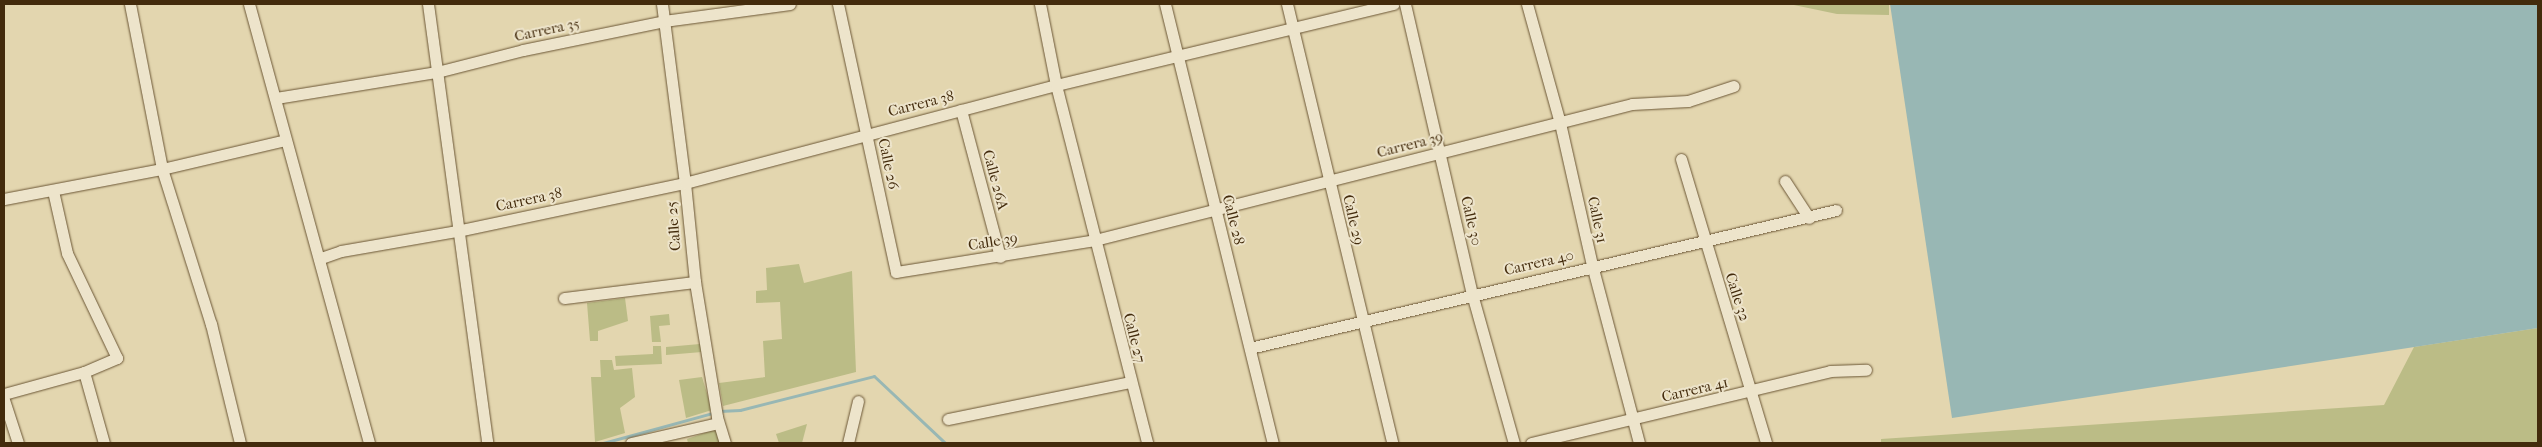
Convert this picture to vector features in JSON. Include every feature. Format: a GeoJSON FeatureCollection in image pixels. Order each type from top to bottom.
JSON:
{"type":"FeatureCollection","features":[{"type":"Feature","properties":{"kind":"street"},"geometry":{"type":"LineString","coordinates":[[130,4],[162,169],[211,324],[240,443]]}},
{"type":"Feature","properties":{"kind":"street"},"geometry":{"type":"LineString","coordinates":[[249,4],[321,258],[369,443]]}},
{"type":"Feature","properties":{"kind":"street"},"geometry":{"type":"LineString","coordinates":[[428,4],[487,443]]}},
{"type":"Feature","properties":{"kind":"street","name":"Calle 25"},"geometry":{"type":"LineString","coordinates":[[662,4],[685,182],[695,282],[715,405],[725,443]]}},
{"type":"Feature","properties":{"kind":"street","name":"Carrera 35"},"geometry":{"type":"LineString","coordinates":[[276,98],[437,72],[523,50],[664,21],[790,4]]}},
{"type":"Feature","properties":{"kind":"street","name":"Calle 26"},"geometry":{"type":"LineString","coordinates":[[838,4],[896,272]]}},
{"type":"Feature","properties":{"kind":"street"},"geometry":{"type":"LineString","coordinates":[[1040,4],[1056,85],[1095,240]]}},
{"type":"Feature","properties":{"kind":"street","name":"Calle 28"},"geometry":{"type":"LineString","coordinates":[[1165,4],[1273,443]]}},
{"type":"Feature","properties":{"kind":"street","name":"Calle 29"},"geometry":{"type":"LineString","coordinates":[[1287,4],[1360,320],[1392,443]]}},
{"type":"Feature","properties":{"kind":"street","name":"Carrera 38"},"geometry":{"type":"LineString","coordinates":[[321,258],[341,251],[457,231],[685,182],[1056,85],[1393,4]]}},
{"type":"Feature","properties":{"kind":"street","name":"Calle 30"},"geometry":{"type":"LineString","coordinates":[[1405,4],[1472,294],[1514,443]]}},
{"type":"Feature","properties":{"kind":"street","name":"Calle 31"},"geometry":{"type":"LineString","coordinates":[[1527,4],[1560,122],[1592,265],[1639,443]]}},
{"type":"Feature","properties":{"kind":"street","name":"Carrera 39"},"geometry":{"type":"LineString","coordinates":[[1095,240],[1214,208],[1329,182],[1632,104],[1688,100],[1734,86]]}},
{"type":"Feature","properties":{"kind":"street","name":"Calle 26A"},"geometry":{"type":"LineString","coordinates":[[961,110],[1000,256]]}},
{"type":"Feature","properties":{"kind":"street"},"geometry":{"type":"LineString","coordinates":[[4,198],[54,191],[162,169],[286,140]]}},
{"type":"Feature","properties":{"kind":"street","name":"Calle 32"},"geometry":{"type":"LineString","coordinates":[[1681,159],[1702,239],[1753,392],[1766,443]]}},
{"type":"Feature","properties":{"kind":"street"},"geometry":{"type":"LineString","coordinates":[[1785,182],[1808,218]]}},
{"type":"Feature","properties":{"kind":"street"},"geometry":{"type":"LineString","coordinates":[[4,394],[84,372],[117,358],[67,253],[54,191]]}},
{"type":"Feature","properties":{"kind":"street","name":"Carrera 40"},"geometry":{"type":"LineString","coordinates":[[1250,348],[1702,239],[1808,218],[1836,210]]}},
{"type":"Feature","properties":{"kind":"street","name":"Calle 39"},"geometry":{"type":"LineString","coordinates":[[896,272],[1095,240]]}},
{"type":"Feature","properties":{"kind":"street","name":"Calle 27"},"geometry":{"type":"LineString","coordinates":[[1095,240],[1147,443]]}},
{"type":"Feature","properties":{"kind":"street"},"geometry":{"type":"LineString","coordinates":[[564,298],[695,282]]}},
{"type":"Feature","properties":{"kind":"street","name":"Carrera 41"},"geometry":{"type":"LineString","coordinates":[[1531,443],[1753,392],[1830,372],[1866,370]]}},
{"type":"Feature","properties":{"kind":"street"},"geometry":{"type":"LineString","coordinates":[[84,372],[104,443]]}},
{"type":"Feature","properties":{"kind":"street"},"geometry":{"type":"LineString","coordinates":[[948,419],[1130,382]]}},
{"type":"Feature","properties":{"kind":"street"},"geometry":{"type":"LineString","coordinates":[[4,400],[18,443]]}},
{"type":"Feature","properties":{"kind":"street"},"geometry":{"type":"LineString","coordinates":[[848,443],[858,401]]}},
{"type":"Feature","properties":{"kind":"street"},"geometry":{"type":"LineString","coordinates":[[631,443],[718,420]]}},
{"type":"Feature","properties":{"kind":"green space"},"geometry":{"type":"Polygon","coordinates":[[[1789,4],[1889,4],[1889,15],[1837,14],[1789,4]]]}},
{"type":"Feature","properties":{"kind":"green space"},"geometry":{"type":"Polygon","coordinates":[[[799,264],[804,283],[852,271],[856,372],[723,406],[719,383],[765,377],[763,341],[782,339],[780,302],[756,303],[756,291],[767,290],[766,268],[799,264]]]}},
{"type":"Feature","properties":{"kind":"green space"},"geometry":{"type":"Polygon","coordinates":[[[625,298],[628,321],[598,331],[598,341],[590,341],[587,303],[625,298]]]}},
{"type":"Feature","properties":{"kind":"green space"},"geometry":{"type":"Polygon","coordinates":[[[669,314],[670,325],[659,326],[661,342],[652,342],[650,316],[669,314]]]}},
{"type":"Feature","properties":{"kind":"green space"},"geometry":{"type":"Polygon","coordinates":[[[2538,328],[2538,443],[1881,443],[1881,439],[2384,405],[2414,347],[2538,328]]]}},
{"type":"Feature","properties":{"kind":"green space"},"geometry":{"type":"Polygon","coordinates":[[[700,344],[702,352],[666,355],[666,347],[700,344]]]}},
{"type":"Feature","properties":{"kind":"green space"},"geometry":{"type":"Polygon","coordinates":[[[653,346],[661,346],[662,364],[616,366],[615,356],[653,354],[653,346]]]}},
{"type":"Feature","properties":{"kind":"green space"},"geometry":{"type":"Polygon","coordinates":[[[600,360],[612,360],[614,370],[632,368],[635,397],[620,408],[625,433],[595,442],[591,377],[601,377],[600,360]]]}},
{"type":"Feature","properties":{"kind":"green space"},"geometry":{"type":"Polygon","coordinates":[[[702,377],[712,410],[686,418],[679,380],[702,377]]]}},
{"type":"Feature","properties":{"kind":"green space"},"geometry":{"type":"Polygon","coordinates":[[[807,424],[802,443],[779,443],[776,434],[807,424]]]}},
{"type":"Feature","properties":{"kind":"green space"},"geometry":{"type":"Polygon","coordinates":[[[716,429],[720,443],[688,443],[687,439],[716,429]]]}},
{"type":"Feature","properties":{"kind":"water"},"geometry":{"type":"Polygon","coordinates":[[[1890,4],[2538,4],[2538,328],[1952,418],[1890,4]]]}},
{"type":"Feature","properties":{"kind":"waterway"},"geometry":{"type":"LineString","coordinates":[[719,411],[740,410],[874,376],[945,443]]}},
{"type":"Feature","properties":{"kind":"waterway"},"geometry":{"type":"LineString","coordinates":[[603,443],[713,413]]}}]}
